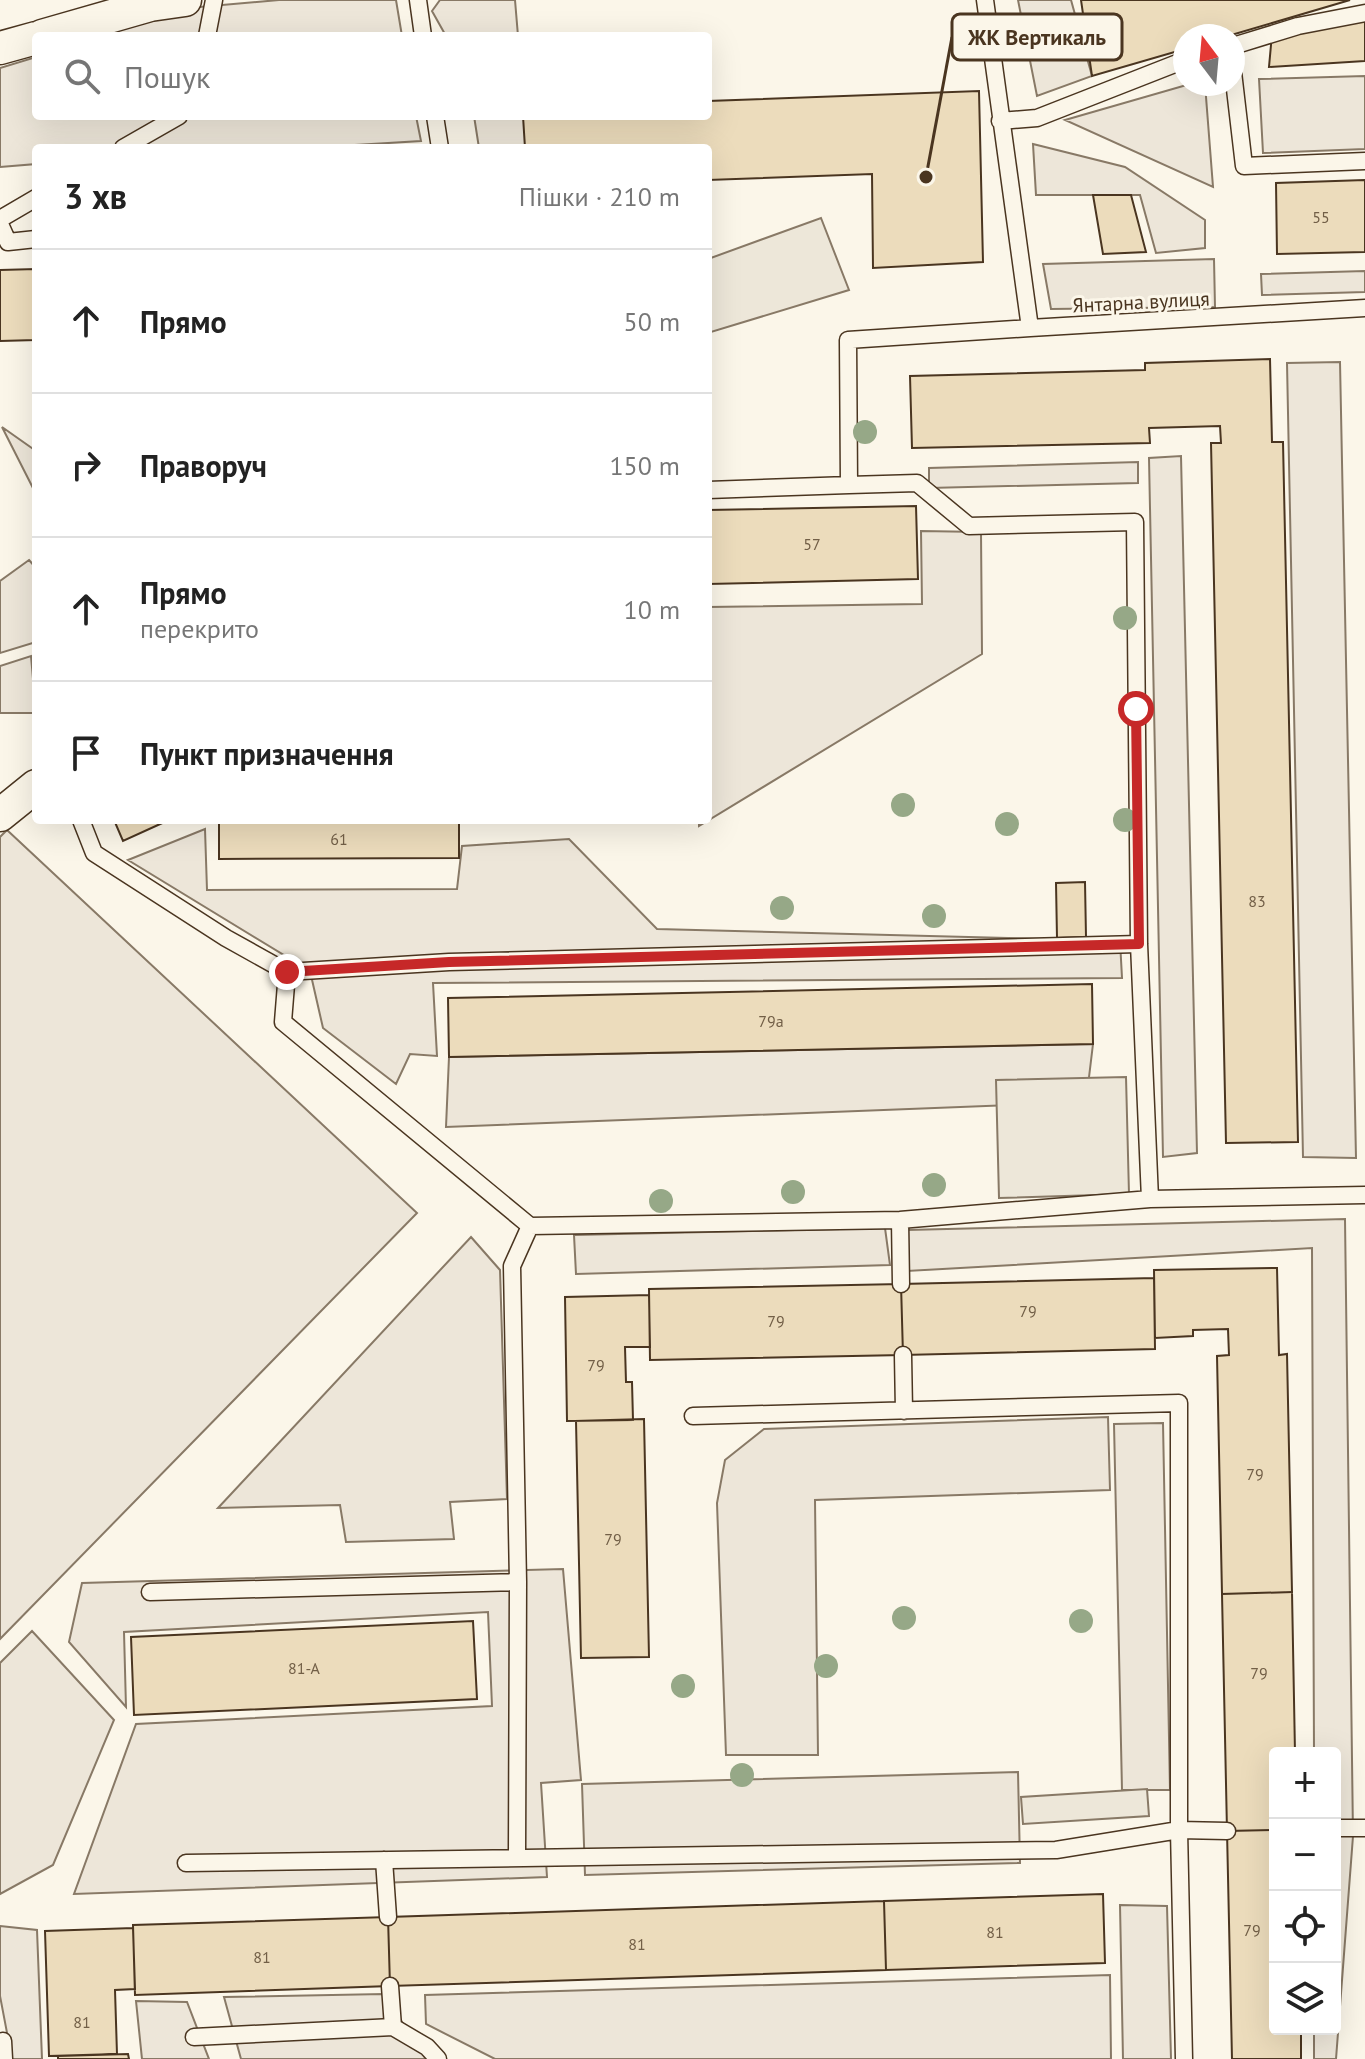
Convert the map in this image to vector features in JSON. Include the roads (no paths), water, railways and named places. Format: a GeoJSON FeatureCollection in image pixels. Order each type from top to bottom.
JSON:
{"type":"FeatureCollection","features":[{"type":"Feature","properties":{"kind":"street"},"geometry":{"type":"LineString","coordinates":[[56,32],[150,5],[185,0]]}},
{"type":"Feature","properties":{"kind":"street"},"geometry":{"type":"LineString","coordinates":[[0,48],[32,39]]}},
{"type":"Feature","properties":{"kind":"street"},"geometry":{"type":"LineString","coordinates":[[0,815],[32,789]]}},
{"type":"Feature","properties":{"kind":"lane"},"geometry":{"type":"LineString","coordinates":[[208,32],[214,0]]}},
{"type":"Feature","properties":{"kind":"lane"},"geometry":{"type":"LineString","coordinates":[[418,0],[422,32]]}},
{"type":"Feature","properties":{"kind":"lane"},"geometry":{"type":"LineString","coordinates":[[985,0],[1030,328]]}},
{"type":"Feature","properties":{"kind":"lane"},"geometry":{"type":"LineString","coordinates":[[1245,42],[1298,26],[1365,13]]}},
{"type":"Feature","properties":{"kind":"lane"},"geometry":{"type":"LineString","coordinates":[[1000,121],[1037,118],[1173,64]]}},
{"type":"Feature","properties":{"kind":"lane"},"geometry":{"type":"LineString","coordinates":[[1160,69],[1173,70]]}},
{"type":"Feature","properties":{"kind":"lane"},"geometry":{"type":"LineString","coordinates":[[1236,96],[1244,166],[1365,161]]}},
{"type":"Feature","properties":{"kind":"lane"},"geometry":{"type":"LineString","coordinates":[[130,144],[172,120]]}},
{"type":"Feature","properties":{"kind":"lane"},"geometry":{"type":"LineString","coordinates":[[436,120],[439,144]]}},
{"type":"Feature","properties":{"kind":"lane"},"geometry":{"type":"LineString","coordinates":[[32,201],[0,222],[8,242],[32,239]]}},
{"type":"Feature","properties":{"kind":"lane","name":"Янтарна вулиця"},"geometry":{"type":"LineString","coordinates":[[849,485],[848,340],[1365,308]]}},
{"type":"Feature","properties":{"kind":"lane"},"geometry":{"type":"LineString","coordinates":[[712,490],[917,483],[969,526],[1135,522],[1139,944],[1150,1199]]}},
{"type":"Feature","properties":{"kind":"lane"},"geometry":{"type":"LineString","coordinates":[[83,824],[94,853],[226,938],[287,972],[449,962],[1139,944]]}},
{"type":"Feature","properties":{"kind":"lane"},"geometry":{"type":"LineString","coordinates":[[287,972],[283,1022],[530,1226],[900,1220],[1150,1199],[1365,1195]]}},
{"type":"Feature","properties":{"kind":"lane"},"geometry":{"type":"LineString","coordinates":[[900,1220],[901,1284]]}},
{"type":"Feature","properties":{"kind":"lane"},"geometry":{"type":"LineString","coordinates":[[517,1857],[518,1582],[512,1266],[530,1226]]}},
{"type":"Feature","properties":{"kind":"lane"},"geometry":{"type":"LineString","coordinates":[[903,1355],[904,1411]]}},
{"type":"Feature","properties":{"kind":"lane"},"geometry":{"type":"LineString","coordinates":[[693,1416],[1179,1403],[1179,1830],[1184,2059]]}},
{"type":"Feature","properties":{"kind":"lane"},"geometry":{"type":"LineString","coordinates":[[150,1592],[518,1582]]}},
{"type":"Feature","properties":{"kind":"lane"},"geometry":{"type":"LineString","coordinates":[[1341,1828],[1365,1828]]}},
{"type":"Feature","properties":{"kind":"lane"},"geometry":{"type":"LineString","coordinates":[[186,1863],[1056,1850],[1179,1830],[1227,1831]]}},
{"type":"Feature","properties":{"kind":"lane"},"geometry":{"type":"LineString","coordinates":[[384,1860],[388,1917]]}},
{"type":"Feature","properties":{"kind":"lane"},"geometry":{"type":"LineString","coordinates":[[390,1986],[393,2027]]}},
{"type":"Feature","properties":{"kind":"lane"},"geometry":{"type":"LineString","coordinates":[[194,2037],[393,2027],[427,2047],[438,2059]]}},
{"type":"Feature","properties":{"kind":"lane"},"geometry":{"type":"LineString","coordinates":[[3,2041],[4,2059]]}},
{"type":"Feature","properties":{"kind":"place","name":"ЖК Вертикаль"},"geometry":{"type":"Point","coordinates":[926,177]}}]}
